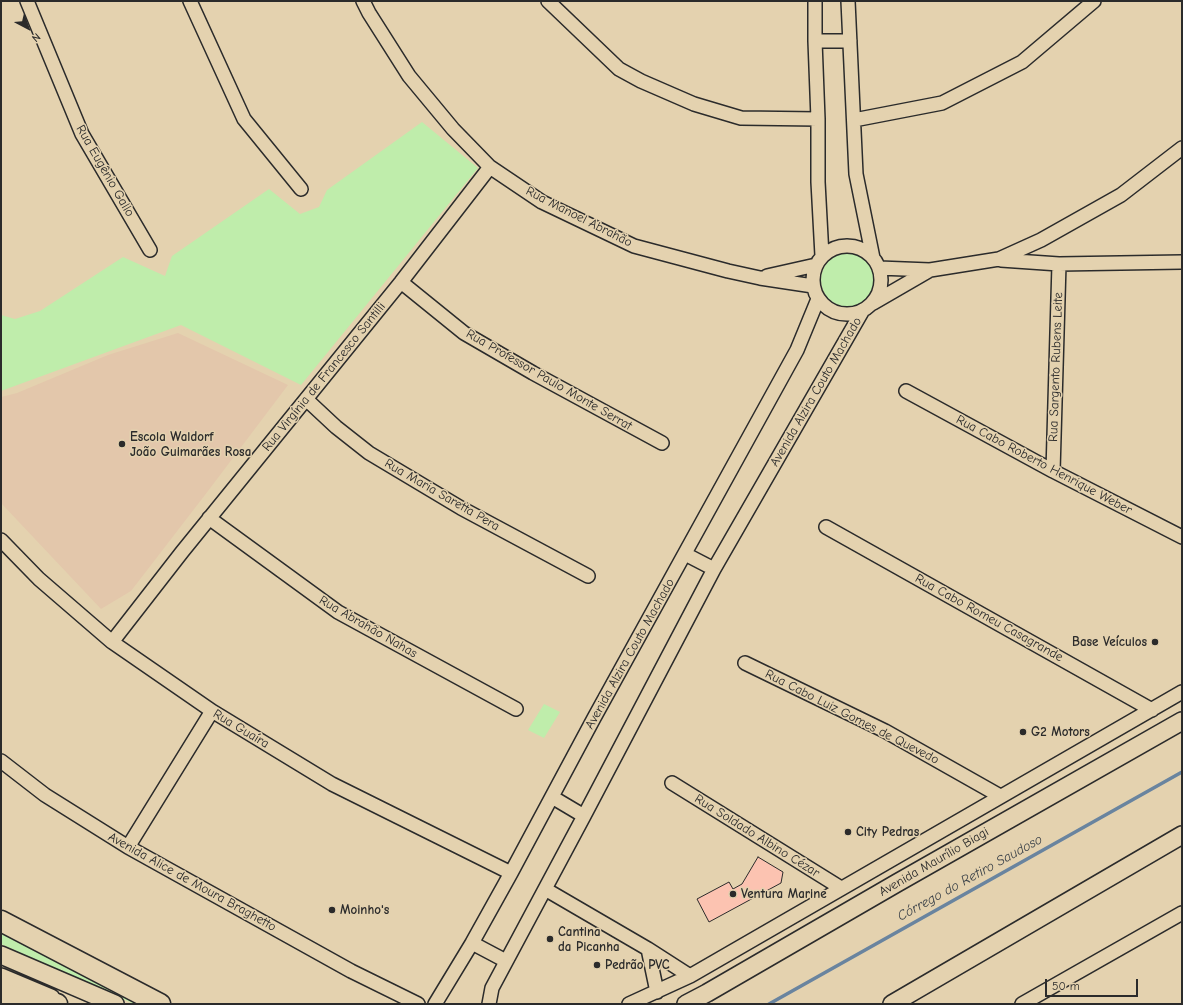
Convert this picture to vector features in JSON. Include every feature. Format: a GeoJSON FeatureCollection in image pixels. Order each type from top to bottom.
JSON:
{"type":"FeatureCollection","features":[{"type":"Feature","properties":{"kind":"highway"},"geometry":{"type":"LineString","coordinates":[[1,921],[160,1004]]}},
{"type":"Feature","properties":{"kind":"highway"},"geometry":{"type":"LineString","coordinates":[[1,994],[58,1004]]}},
{"type":"Feature","properties":{"kind":"main road","name":"Avenida Maurílio Biagi"},"geometry":{"type":"LineString","coordinates":[[686,1004],[1182,721]]}},
{"type":"Feature","properties":{"kind":"main road"},"geometry":{"type":"LineString","coordinates":[[892,1004],[1182,835]]}},
{"type":"Feature","properties":{"kind":"main road"},"geometry":{"type":"LineString","coordinates":[[1,955],[115,1004]]}},
{"type":"Feature","properties":{"kind":"main road"},"geometry":{"type":"LineString","coordinates":[[1,977],[65,1004]]}},
{"type":"Feature","properties":{"kind":"main road"},"geometry":{"type":"LineString","coordinates":[[694,1004],[707,993]]}},
{"type":"Feature","properties":{"kind":"street","name":"Rua Eugênio Gallo"},"geometry":{"type":"LineString","coordinates":[[27,1],[82,134],[150,250]]}},
{"type":"Feature","properties":{"kind":"street"},"geometry":{"type":"LineString","coordinates":[[190,1],[244,119],[301,189]]}},
{"type":"Feature","properties":{"kind":"street","name":"Rua Manoel Abrahão"},"geometry":{"type":"LineString","coordinates":[[363,1],[409,76],[453,130],[490,167],[542,202],[634,246],[728,271],[760,278],[812,286]]}},
{"type":"Feature","properties":{"kind":"street"},"geometry":{"type":"LineString","coordinates":[[548,1],[619,69],[641,81],[687,101],[741,118],[818,120]]}},
{"type":"Feature","properties":{"kind":"street"},"geometry":{"type":"LineString","coordinates":[[815,1],[819,261]]}},
{"type":"Feature","properties":{"kind":"street"},"geometry":{"type":"LineString","coordinates":[[848,1],[856,174],[876,263],[881,277],[881,286],[878,295],[868,306]]}},
{"type":"Feature","properties":{"kind":"street"},"geometry":{"type":"LineString","coordinates":[[854,120],[942,103],[1022,62],[1094,1]]}},
{"type":"Feature","properties":{"kind":"street"},"geometry":{"type":"LineString","coordinates":[[815,42],[850,41]]}},
{"type":"Feature","properties":{"kind":"street"},"geometry":{"type":"LineString","coordinates":[[999,260],[1041,240],[1121,195],[1182,148]]}},
{"type":"Feature","properties":{"kind":"street","name":"Rua Virgínia de Francesco Santilli"},"geometry":{"type":"LineString","coordinates":[[112,642],[209,518],[401,282],[490,167]]}},
{"type":"Feature","properties":{"kind":"street"},"geometry":{"type":"LineString","coordinates":[[930,270],[854,314],[838,314],[825,307],[818,299],[812,286],[813,273],[819,261],[834,248],[848,246],[861,249],[876,263],[930,270],[999,260],[1060,264],[1182,262]]}},
{"type":"Feature","properties":{"kind":"street","name":"Rua Manoel Abrahão"},"geometry":{"type":"LineString","coordinates":[[760,278],[819,261]]}},
{"type":"Feature","properties":{"kind":"street","name":"Rua Sargento Rubens Leite"},"geometry":{"type":"LineString","coordinates":[[1052,471],[1060,264]]}},
{"type":"Feature","properties":{"kind":"street","name":"Rua Professor Paulo Monte Serrat"},"geometry":{"type":"LineString","coordinates":[[401,282],[464,333],[532,373],[662,443]]}},
{"type":"Feature","properties":{"kind":"street","name":"Avenida Alzira Couto Machado"},"geometry":{"type":"LineString","coordinates":[[435,1004],[472,943],[511,873],[594,718],[797,350],[818,299]]}},
{"type":"Feature","properties":{"kind":"street","name":"Avenida Alzira Couto Machado"},"geometry":{"type":"LineString","coordinates":[[489,1004],[492,988],[714,570],[868,306]]}},
{"type":"Feature","properties":{"kind":"street","name":"Rua Cabo Roberto Henrique Weber"},"geometry":{"type":"LineString","coordinates":[[906,391],[1052,471],[1182,537]]}},
{"type":"Feature","properties":{"kind":"street","name":"Rua Maria Saretta Pera"},"geometry":{"type":"LineString","coordinates":[[306,399],[336,428],[369,453],[461,508],[588,576]]}},
{"type":"Feature","properties":{"kind":"street","name":"Rua Abrahão Nahas"},"geometry":{"type":"LineString","coordinates":[[209,518],[338,612],[516,709]]}},
{"type":"Feature","properties":{"kind":"street","name":"Rua Cabo Romeu Casagrande"},"geometry":{"type":"LineString","coordinates":[[826,527],[1152,710]]}},
{"type":"Feature","properties":{"kind":"street","name":"Rua Guaíra"},"geometry":{"type":"LineString","coordinates":[[1,540],[39,579],[112,642],[212,712],[332,784],[511,873]]}},
{"type":"Feature","properties":{"kind":"street"},"geometry":{"type":"LineString","coordinates":[[685,554],[714,570]]}},
{"type":"Feature","properties":{"kind":"street","name":"Rua Cabo Luiz Gomes de Quevedo"},"geometry":{"type":"LineString","coordinates":[[745,663],[885,731],[1000,796]]}},
{"type":"Feature","properties":{"kind":"street"},"geometry":{"type":"LineString","coordinates":[[629,1004],[690,976],[1182,692]]}},
{"type":"Feature","properties":{"kind":"street"},"geometry":{"type":"LineString","coordinates":[[128,847],[212,712]]}},
{"type":"Feature","properties":{"kind":"street","name":"Avenida Alice de Moura Braghetto"},"geometry":{"type":"LineString","coordinates":[[1,761],[44,795],[128,847],[351,971],[418,1004]]}},
{"type":"Feature","properties":{"kind":"street","name":"Rua Soldado Albino Cézar"},"geometry":{"type":"LineString","coordinates":[[672,783],[841,888]]}},
{"type":"Feature","properties":{"kind":"street"},"geometry":{"type":"LineString","coordinates":[[552,797],[584,816]]}},
{"type":"Feature","properties":{"kind":"street"},"geometry":{"type":"LineString","coordinates":[[545,889],[648,949],[690,976]]}},
{"type":"Feature","properties":{"kind":"street"},"geometry":{"type":"LineString","coordinates":[[1021,1003],[1182,913]]}},
{"type":"Feature","properties":{"kind":"street"},"geometry":{"type":"LineString","coordinates":[[472,943],[506,961]]}},
{"type":"Feature","properties":{"kind":"street"},"geometry":{"type":"LineString","coordinates":[[648,949],[657,992]]}},
{"type":"Feature","properties":{"kind":"street","name":"Avenida Alice de Moura Braghetto"},"geometry":{"type":"LineString","coordinates":[[390,990],[400,1004]]}},
{"type":"Feature","properties":{"kind":"shaded area","name":"Escola Waldorf João Guimarães Rosa"},"geometry":{"type":"Polygon","coordinates":[[[178,333],[288,385],[131,591],[101,609],[1,503],[1,397],[17,393],[108,355],[178,333]]]}},
{"type":"Feature","properties":{"kind":"green space"},"geometry":{"type":"Polygon","coordinates":[[[422,122],[478,168],[301,385],[181,325],[1,391],[1,315],[15,319],[40,311],[123,257],[165,276],[172,256],[269,189],[300,214],[319,207],[327,190],[422,122]]]}},
{"type":"Feature","properties":{"kind":"green space"},"geometry":{"type":"Polygon","coordinates":[[[848,253],[858,255],[867,261],[873,270],[875,280],[873,290],[867,299],[858,305],[848,307],[838,305],[829,299],[823,290],[821,280],[823,270],[829,261],[838,255],[848,253]]]}},
{"type":"Feature","properties":{"kind":"green space"},"geometry":{"type":"Polygon","coordinates":[[[544,704],[560,712],[544,738],[528,730],[544,704]]]}},
{"type":"Feature","properties":{"kind":"green space"},"geometry":{"type":"Polygon","coordinates":[[[1,925],[153,1004],[134,1004],[1,944],[1,925]]]}},
{"type":"Feature","properties":{"kind":"building","name":"Ventura Marine"},"geometry":{"type":"Polygon","coordinates":[[[758,857],[783,872],[781,883],[709,922],[697,899],[729,882],[733,889],[742,884],[758,857]]]}},
{"type":"Feature","properties":{"kind":"waterway","name":"Córrego do Retiro Saudoso"},"geometry":{"type":"LineString","coordinates":[[769,1004],[1182,772]]}},
{"type":"Feature","properties":{"kind":"place","name":"Escola Waldorf João Guimarães Rosa"},"geometry":{"type":"Point","coordinates":[122,444]}},
{"type":"Feature","properties":{"kind":"place","name":"Base Veículos"},"geometry":{"type":"Point","coordinates":[1155,642]}},
{"type":"Feature","properties":{"kind":"place","name":"G2 Motors"},"geometry":{"type":"Point","coordinates":[1023,732]}},
{"type":"Feature","properties":{"kind":"place","name":"City Pedras"},"geometry":{"type":"Point","coordinates":[848,832]}},
{"type":"Feature","properties":{"kind":"place","name":"Ventura Marine"},"geometry":{"type":"Point","coordinates":[733,894]}},
{"type":"Feature","properties":{"kind":"place","name":"Moinho's"},"geometry":{"type":"Point","coordinates":[332,910]}},
{"type":"Feature","properties":{"kind":"place","name":"Cantina da Picanha"},"geometry":{"type":"Point","coordinates":[550,939]}},
{"type":"Feature","properties":{"kind":"place","name":"Pedrão PVC"},"geometry":{"type":"Point","coordinates":[597,965]}}]}
